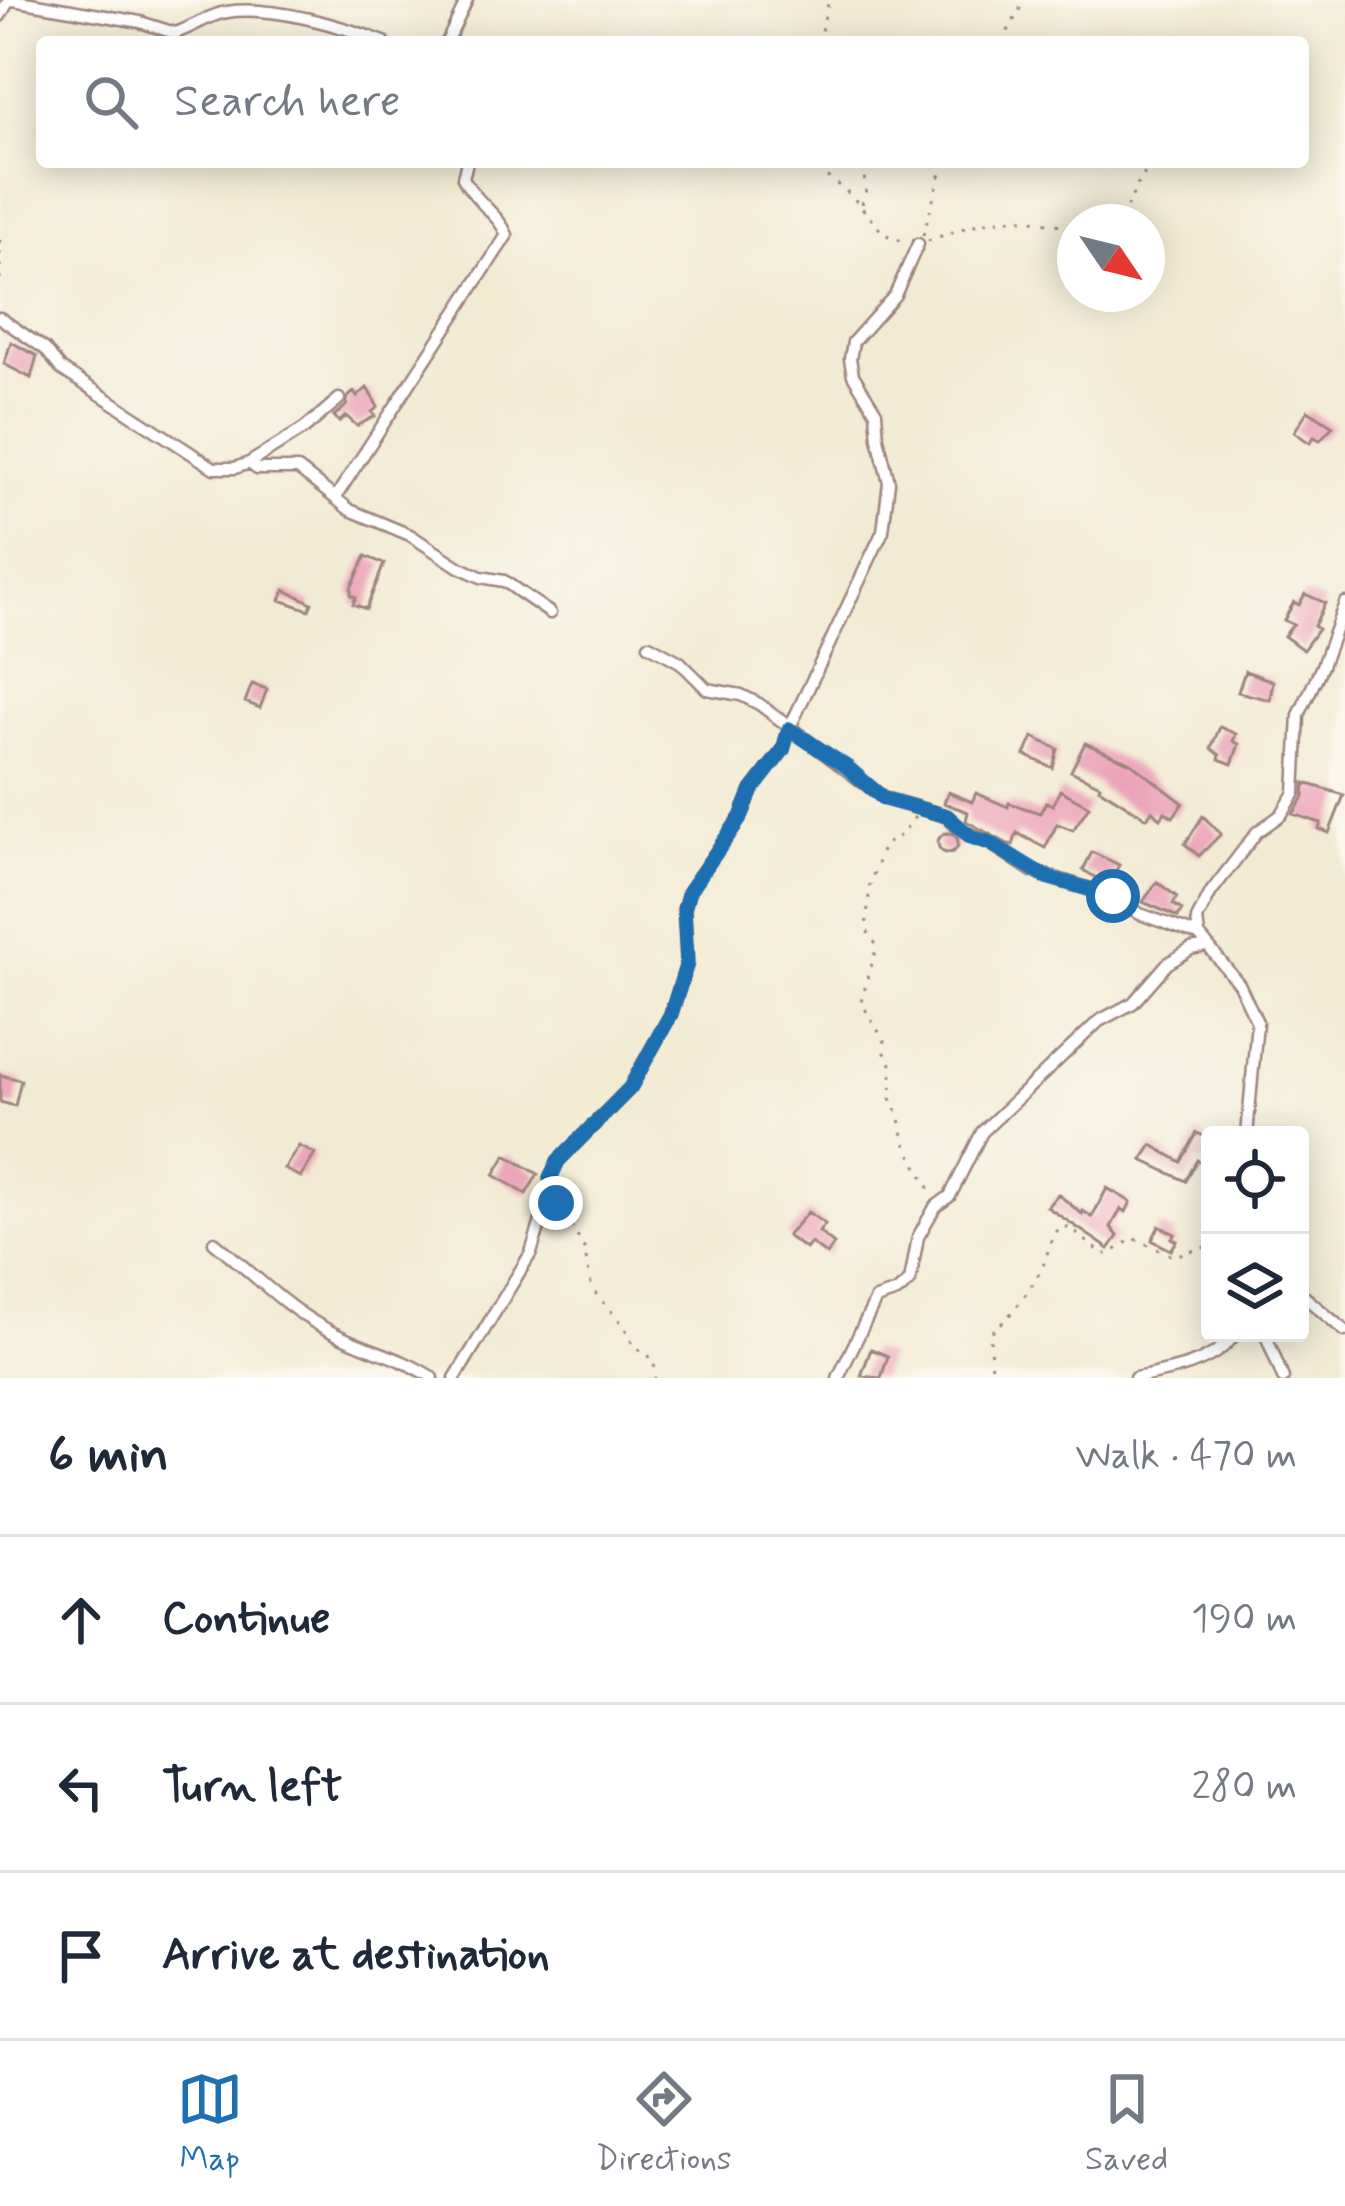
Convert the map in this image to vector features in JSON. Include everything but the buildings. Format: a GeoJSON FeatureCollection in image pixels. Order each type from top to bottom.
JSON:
{"type":"FeatureCollection","features":[{"type":"Feature","properties":{"kind":"street"},"geometry":{"type":"LineString","coordinates":[[0,16],[11,0],[140,22],[175,33],[223,12],[250,12],[305,19],[363,36]]}},
{"type":"Feature","properties":{"kind":"street"},"geometry":{"type":"LineString","coordinates":[[450,36],[467,0]]}},
{"type":"Feature","properties":{"kind":"street"},"geometry":{"type":"LineString","coordinates":[[335,498],[507,235],[502,224],[475,201],[463,178],[466,168]]}},
{"type":"Feature","properties":{"kind":"street"},"geometry":{"type":"LineString","coordinates":[[454,1378],[531,1253],[544,1211],[554,1196],[550,1178],[558,1161],[630,1088],[671,1014],[687,963],[684,909],[689,891],[741,817],[752,790],[783,750],[883,531],[889,482],[876,412],[853,375],[850,359],[853,342],[895,295],[920,244]]}},
{"type":"Feature","properties":{"kind":"street"},"geometry":{"type":"LineString","coordinates":[[0,317],[45,349],[62,369],[214,468],[249,463],[339,400]]}},
{"type":"Feature","properties":{"kind":"street"},"geometry":{"type":"LineString","coordinates":[[249,463],[257,469],[298,469],[350,510],[410,535],[470,572],[504,580],[550,613]]}},
{"type":"Feature","properties":{"kind":"street"},"geometry":{"type":"LineString","coordinates":[[1248,1126],[1257,1022],[1239,984],[1203,941],[1197,919],[1210,892],[1257,832],[1281,815],[1295,793],[1299,715],[1345,603]]}},
{"type":"Feature","properties":{"kind":"street"},"geometry":{"type":"LineString","coordinates":[[649,645],[680,662],[707,689],[741,695],[782,718],[789,729],[847,767],[884,799],[947,816],[971,837],[990,843],[1046,877],[1113,896],[1140,914],[1203,941]]}},
{"type":"Feature","properties":{"kind":"street"},"geometry":{"type":"LineString","coordinates":[[838,1378],[876,1299],[897,1292],[910,1280],[918,1237],[935,1207],[950,1196],[982,1132],[1099,1021],[1133,1003],[1168,964],[1203,941]]}},
{"type":"Feature","properties":{"kind":"street"},"geometry":{"type":"LineString","coordinates":[[214,1242],[289,1307],[331,1332],[411,1364],[433,1378]]}},
{"type":"Feature","properties":{"kind":"street"},"geometry":{"type":"LineString","coordinates":[[1309,1301],[1345,1331]]}},
{"type":"Feature","properties":{"kind":"street"},"geometry":{"type":"LineString","coordinates":[[1136,1378],[1209,1357],[1226,1342]]}},
{"type":"Feature","properties":{"kind":"street"},"geometry":{"type":"LineString","coordinates":[[1269,1342],[1283,1378]]}},
{"type":"Feature","properties":{"kind":"path"},"geometry":{"type":"LineString","coordinates":[[819,36],[829,0]]}},
{"type":"Feature","properties":{"kind":"path"},"geometry":{"type":"LineString","coordinates":[[1006,36],[1025,0]]}},
{"type":"Feature","properties":{"kind":"path"},"geometry":{"type":"LineString","coordinates":[[815,168],[862,206],[884,234],[920,244],[985,221],[1028,219],[1057,225]]}},
{"type":"Feature","properties":{"kind":"path"},"geometry":{"type":"LineString","coordinates":[[862,206],[866,190],[863,168]]}},
{"type":"Feature","properties":{"kind":"path"},"geometry":{"type":"LineString","coordinates":[[920,244],[942,168]]}},
{"type":"Feature","properties":{"kind":"path"},"geometry":{"type":"LineString","coordinates":[[1128,204],[1138,176],[1149,168]]}},
{"type":"Feature","properties":{"kind":"path"},"geometry":{"type":"LineString","coordinates":[[0,240],[0,286]]}},
{"type":"Feature","properties":{"kind":"path"},"geometry":{"type":"LineString","coordinates":[[919,811],[901,835],[884,845],[870,883],[866,929],[877,946],[861,1002],[885,1042],[892,1066],[891,1098],[904,1141],[935,1207]]}},
{"type":"Feature","properties":{"kind":"path"},"geometry":{"type":"LineString","coordinates":[[554,1196],[584,1248],[592,1289],[624,1326],[633,1345],[653,1360],[655,1378]]}},
{"type":"Feature","properties":{"kind":"path"},"geometry":{"type":"LineString","coordinates":[[991,1378],[990,1332],[1005,1323],[1044,1264],[1060,1227],[1103,1254],[1133,1238],[1172,1256],[1201,1248]]}},
{"type":"Feature","properties":{"kind":"route"},"geometry":{"type":"LineString","coordinates":[[556,1203],[550,1178],[558,1161],[630,1088],[671,1014],[687,963],[684,909],[689,891],[741,817],[752,790],[783,750],[789,729],[847,767],[884,799],[947,816],[960,830],[1032,871],[1113,896]]}}]}
